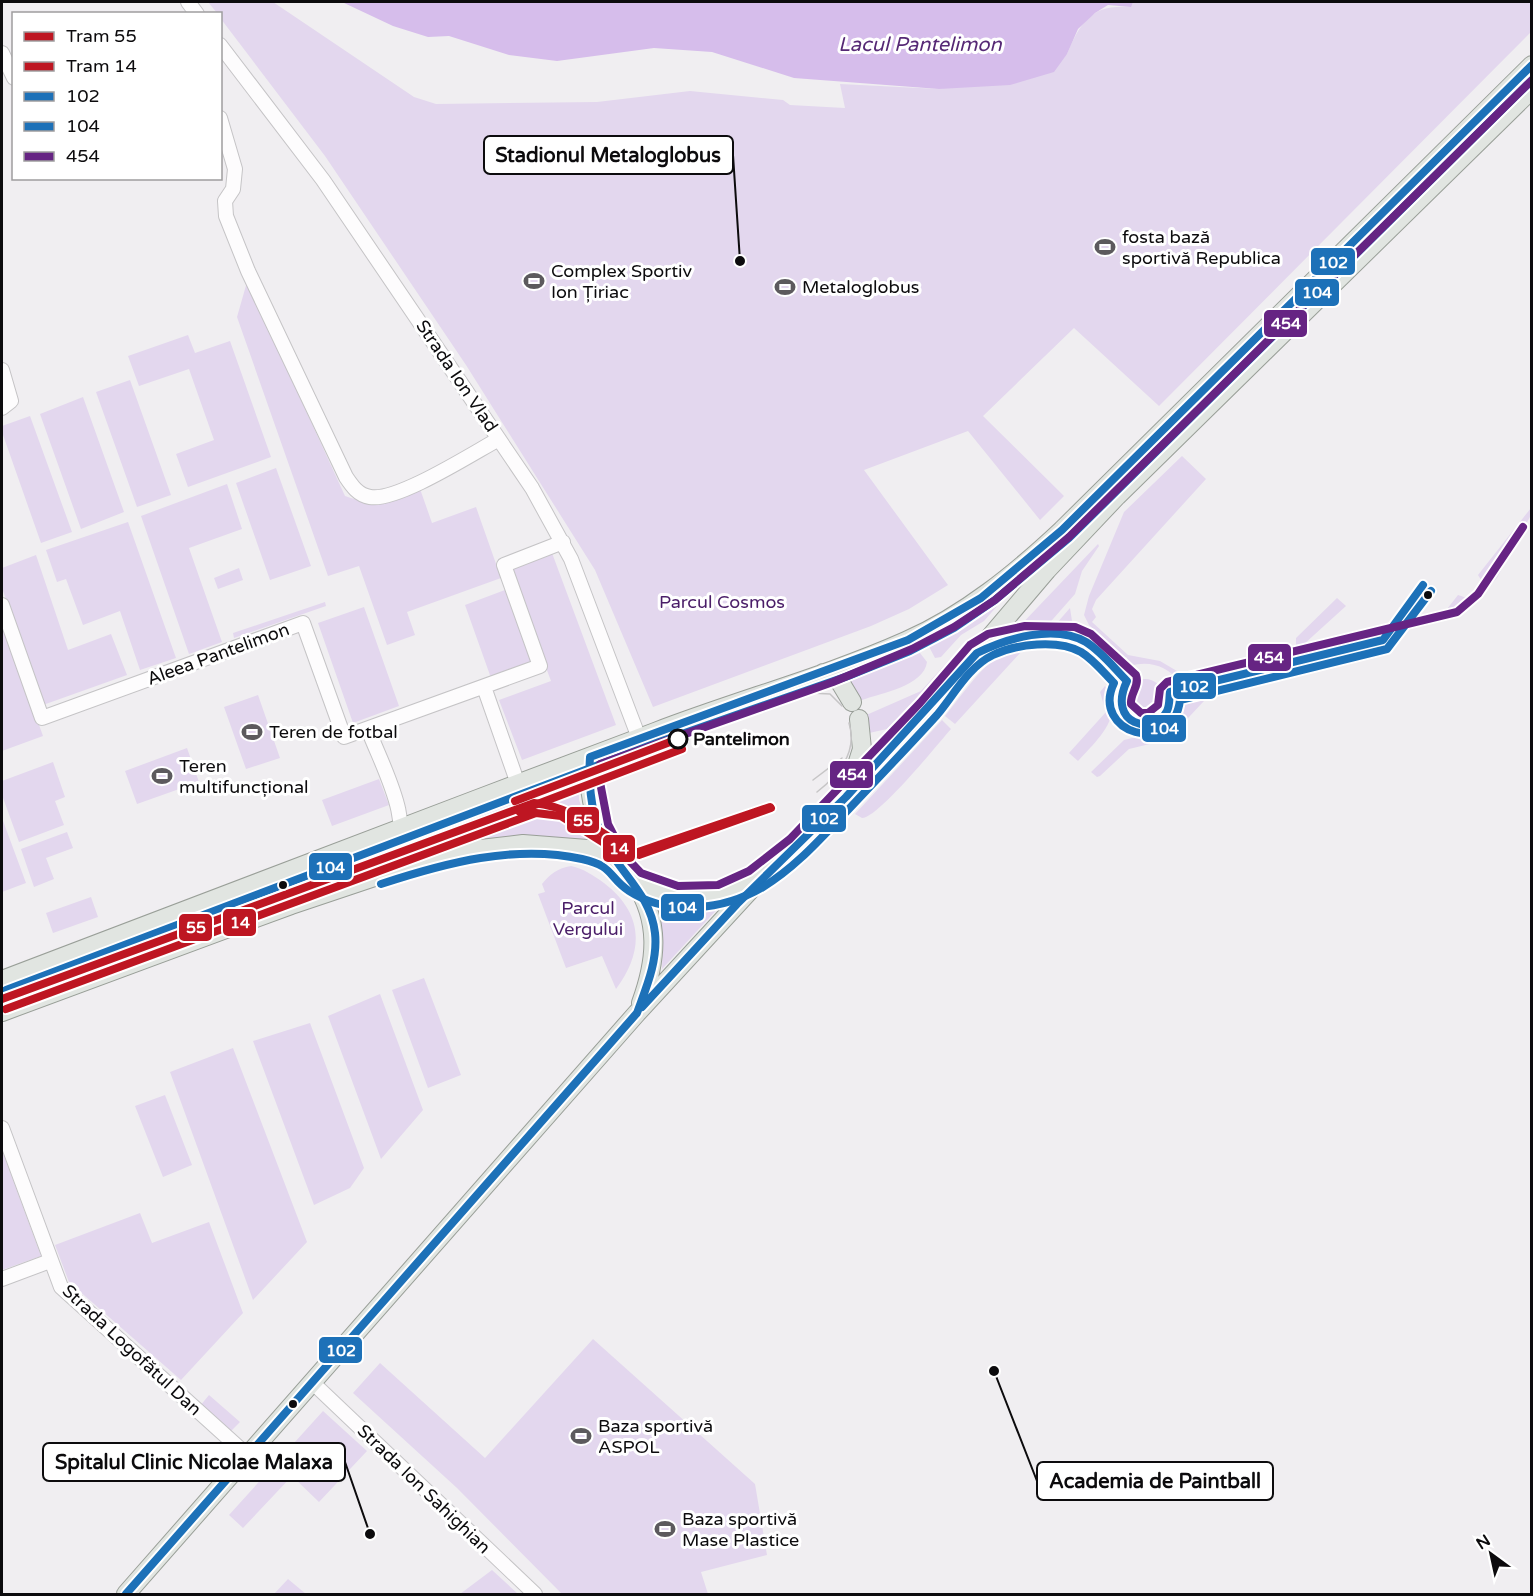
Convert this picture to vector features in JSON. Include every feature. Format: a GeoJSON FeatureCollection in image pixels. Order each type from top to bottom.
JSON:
{"type":"FeatureCollection","features":[{"type":"Feature","properties":{"kind":"main road"},"geometry":{"type":"LineString","coordinates":[[2,980],[518,783],[823,673],[908,640],[958,612],[1004,581],[1045,546],[1532,65]]}},
{"type":"Feature","properties":{"kind":"main road"},"geometry":{"type":"LineString","coordinates":[[126,1594],[637,1013],[726,915],[846,797],[928,710],[1026,593],[1103,510],[1532,89]]}},
{"type":"Feature","properties":{"kind":"main road"},"geometry":{"type":"LineString","coordinates":[[823,673],[840,682],[856,711],[862,749],[846,797]]}},
{"type":"Feature","properties":{"kind":"main road"},"geometry":{"type":"LineString","coordinates":[[590,757],[588,778],[594,814],[615,861],[634,882],[648,906],[655,935],[652,969],[637,1013]]}},
{"type":"Feature","properties":{"kind":"main road"},"geometry":{"type":"LineString","coordinates":[[2,1012],[395,868],[446,853],[524,844],[587,849],[615,861]]}},
{"type":"Feature","properties":{"kind":"main road"},"geometry":{"type":"LineString","coordinates":[[634,882],[676,897],[720,895],[754,880],[782,861]]}},
{"type":"Feature","properties":{"kind":"street","name":"Strada Ion Vlad"},"geometry":{"type":"LineString","coordinates":[[222,48],[323,180],[500,439],[563,542],[639,738]]}},
{"type":"Feature","properties":{"kind":"street"},"geometry":{"type":"LineString","coordinates":[[2,53],[12,74]]}},
{"type":"Feature","properties":{"kind":"street"},"geometry":{"type":"LineString","coordinates":[[222,125],[235,169],[233,189],[225,201],[226,216],[248,271],[346,477],[355,490],[361,495],[375,498],[397,492],[500,439]]}},
{"type":"Feature","properties":{"kind":"street"},"geometry":{"type":"LineString","coordinates":[[2,370],[11,400],[2,408]]}},
{"type":"Feature","properties":{"kind":"street"},"geometry":{"type":"LineString","coordinates":[[395,868],[400,852],[402,828],[400,813],[368,729],[540,666],[504,565],[563,542]]}},
{"type":"Feature","properties":{"kind":"street","name":"Aleea Pantelimon"},"geometry":{"type":"LineString","coordinates":[[2,605],[42,718],[303,623],[344,737],[368,729]]}},
{"type":"Feature","properties":{"kind":"street"},"geometry":{"type":"LineString","coordinates":[[484,687],[518,783]]}},
{"type":"Feature","properties":{"kind":"street","name":"Strada Logofătul Dan"},"geometry":{"type":"LineString","coordinates":[[2,1128],[50,1261],[65,1293],[248,1456]]}},
{"type":"Feature","properties":{"kind":"street"},"geometry":{"type":"LineString","coordinates":[[2,1279],[50,1261]]}},
{"type":"Feature","properties":{"kind":"street","name":"Strada Ion Sahighian"},"geometry":{"type":"LineString","coordinates":[[313,1383],[535,1594]]}},
{"type":"Feature","properties":{"kind":"green space","name":"Parcul Cosmos"},"geometry":{"type":"Polygon","coordinates":[[[208,2],[273,2],[414,97],[436,104],[597,102],[690,91],[783,100],[790,105],[845,108],[840,84],[939,89],[1067,54],[1077,32],[1090,17],[1106,8],[1130,7],[1133,2],[1531,2],[1532,31],[1159,406],[1074,328],[983,416],[1064,496],[1040,520],[968,431],[864,470],[948,585],[909,609],[871,626],[653,707],[595,570],[466,365],[325,156],[222,20],[222,12],[216,12],[208,2]]]}},
{"type":"Feature","properties":{"kind":"green space"},"geometry":{"type":"Polygon","coordinates":[[[247,282],[345,496],[364,500],[382,499],[419,486],[432,523],[476,507],[501,578],[407,612],[415,635],[387,645],[359,566],[328,576],[237,317],[247,282]]]}},
{"type":"Feature","properties":{"kind":"green space"},"geometry":{"type":"Polygon","coordinates":[[[188,335],[195,353],[230,341],[271,457],[188,487],[176,454],[214,440],[189,369],[139,386],[128,356],[188,335]]]}},
{"type":"Feature","properties":{"kind":"green space"},"geometry":{"type":"Polygon","coordinates":[[[130,380],[171,495],[137,507],[96,392],[130,380]]]}},
{"type":"Feature","properties":{"kind":"green space"},"geometry":{"type":"Polygon","coordinates":[[[83,397],[124,512],[81,529],[40,414],[83,397]]]}},
{"type":"Feature","properties":{"kind":"green space"},"geometry":{"type":"Polygon","coordinates":[[[30,416],[72,532],[41,543],[2,432],[2,426],[30,416]]]}},
{"type":"Feature","properties":{"kind":"green space"},"geometry":{"type":"Polygon","coordinates":[[[1182,456],[1206,479],[1096,600],[1092,609],[1096,617],[1092,622],[1128,655],[1160,661],[1182,674],[1229,662],[1231,668],[1179,681],[1169,671],[1151,664],[1130,666],[1126,662],[1127,657],[1125,659],[1089,625],[1084,615],[1089,596],[1124,512],[1182,456]]]}},
{"type":"Feature","properties":{"kind":"green space"},"geometry":{"type":"Polygon","coordinates":[[[276,468],[311,566],[270,580],[236,483],[276,468]]]}},
{"type":"Feature","properties":{"kind":"green space"},"geometry":{"type":"Polygon","coordinates":[[[227,484],[242,529],[189,548],[222,642],[189,654],[141,516],[227,484]]]}},
{"type":"Feature","properties":{"kind":"green space"},"geometry":{"type":"Polygon","coordinates":[[[1531,508],[1531,515],[1497,578],[1491,584],[1483,583],[1478,575],[1531,508]]]}},
{"type":"Feature","properties":{"kind":"green space"},"geometry":{"type":"Polygon","coordinates":[[[128,522],[176,658],[140,670],[120,611],[83,625],[66,579],[57,582],[46,550],[128,522]]]}},
{"type":"Feature","properties":{"kind":"green space"},"geometry":{"type":"Polygon","coordinates":[[[1098,544],[1099,546],[1082,571],[1075,594],[1046,627],[1028,627],[1015,631],[1098,544]]]}},
{"type":"Feature","properties":{"kind":"green space"},"geometry":{"type":"Polygon","coordinates":[[[552,553],[616,725],[522,760],[499,700],[551,681],[509,569],[552,553]]]}},
{"type":"Feature","properties":{"kind":"green space"},"geometry":{"type":"Polygon","coordinates":[[[36,555],[68,650],[111,634],[127,675],[43,705],[2,588],[2,568],[36,555]]]}},
{"type":"Feature","properties":{"kind":"green space"},"geometry":{"type":"Polygon","coordinates":[[[239,568],[243,580],[218,589],[214,578],[239,568]]]}},
{"type":"Feature","properties":{"kind":"green space"},"geometry":{"type":"Polygon","coordinates":[[[1027,572],[984,621],[961,635],[941,657],[935,658],[926,641],[1027,572]]]}},
{"type":"Feature","properties":{"kind":"green space"},"geometry":{"type":"Polygon","coordinates":[[[505,590],[532,663],[491,678],[465,605],[505,590]]]}},
{"type":"Feature","properties":{"kind":"green space"},"geometry":{"type":"Polygon","coordinates":[[[1458,595],[1467,598],[1466,609],[1440,618],[1458,595]]]}},
{"type":"Feature","properties":{"kind":"green space"},"geometry":{"type":"Polygon","coordinates":[[[1337,598],[1346,606],[1303,645],[1296,645],[1296,638],[1337,598]]]}},
{"type":"Feature","properties":{"kind":"green space"},"geometry":{"type":"Polygon","coordinates":[[[325,602],[326,606],[234,638],[233,633],[325,602]]]}},
{"type":"Feature","properties":{"kind":"green space"},"geometry":{"type":"Polygon","coordinates":[[[364,607],[399,706],[353,723],[318,623],[364,607]]]}},
{"type":"Feature","properties":{"kind":"green space"},"geometry":{"type":"Polygon","coordinates":[[[1070,608],[1074,634],[1049,632],[1070,608]]]}},
{"type":"Feature","properties":{"kind":"green space"},"geometry":{"type":"Polygon","coordinates":[[[4,627],[43,736],[2,751],[2,628],[4,627]]]}},
{"type":"Feature","properties":{"kind":"green space"},"geometry":{"type":"Polygon","coordinates":[[[971,641],[925,697],[913,702],[887,729],[869,733],[864,716],[921,691],[959,649],[971,641]]]}},
{"type":"Feature","properties":{"kind":"green space"},"geometry":{"type":"Polygon","coordinates":[[[1031,641],[955,724],[945,716],[983,669],[995,658],[1019,643],[1031,641]]]}},
{"type":"Feature","properties":{"kind":"green space"},"geometry":{"type":"Polygon","coordinates":[[[920,653],[927,662],[918,677],[910,683],[859,701],[846,675],[863,668],[875,671],[920,653]]]}},
{"type":"Feature","properties":{"kind":"green space"},"geometry":{"type":"Polygon","coordinates":[[[1145,679],[1158,685],[1164,698],[1158,711],[1145,717],[1132,711],[1126,698],[1132,685],[1145,679]]]}},
{"type":"Feature","properties":{"kind":"green space"},"geometry":{"type":"Polygon","coordinates":[[[1234,683],[1235,691],[1204,701],[1174,733],[1162,741],[1129,749],[1100,776],[1097,777],[1091,772],[1124,740],[1149,734],[1172,722],[1186,702],[1196,693],[1234,683]]]}},
{"type":"Feature","properties":{"kind":"green space"},"geometry":{"type":"Polygon","coordinates":[[[1105,686],[1113,707],[1111,717],[1100,736],[1078,761],[1069,753],[1106,712],[1100,692],[1105,686]]]}},
{"type":"Feature","properties":{"kind":"green space","name":"Teren de fotbal"},"geometry":{"type":"Polygon","coordinates":[[[258,695],[280,758],[246,769],[224,707],[258,695]]]}},
{"type":"Feature","properties":{"kind":"green space"},"geometry":{"type":"Polygon","coordinates":[[[942,720],[951,729],[907,780],[870,815],[862,818],[855,814],[942,720]]]}},
{"type":"Feature","properties":{"kind":"green space","name":"Teren multifuncțional"},"geometry":{"type":"Polygon","coordinates":[[[187,748],[199,782],[137,804],[125,771],[187,748]]]}},
{"type":"Feature","properties":{"kind":"green space"},"geometry":{"type":"Polygon","coordinates":[[[53,762],[65,797],[55,801],[64,825],[19,842],[2,795],[2,781],[53,762]]]}},
{"type":"Feature","properties":{"kind":"green space"},"geometry":{"type":"Polygon","coordinates":[[[578,765],[579,800],[596,845],[468,842],[423,850],[423,830],[529,789],[578,765]]]}},
{"type":"Feature","properties":{"kind":"green space"},"geometry":{"type":"Polygon","coordinates":[[[379,779],[389,805],[332,826],[322,800],[379,779]]]}},
{"type":"Feature","properties":{"kind":"green space"},"geometry":{"type":"Polygon","coordinates":[[[2,818],[26,883],[2,892],[2,818]]]}},
{"type":"Feature","properties":{"kind":"green space"},"geometry":{"type":"Polygon","coordinates":[[[67,832],[73,848],[46,858],[54,879],[34,887],[21,849],[67,832]]]}},
{"type":"Feature","properties":{"kind":"green space","name":"Parcul Vergului"},"geometry":{"type":"Polygon","coordinates":[[[571,866],[604,883],[617,895],[633,919],[636,933],[632,960],[616,989],[602,956],[566,968],[538,894],[545,892],[542,884],[551,874],[571,866]]]}},
{"type":"Feature","properties":{"kind":"green space"},"geometry":{"type":"Polygon","coordinates":[[[91,897],[98,917],[53,933],[46,913],[91,897]]]}},
{"type":"Feature","properties":{"kind":"green space"},"geometry":{"type":"Polygon","coordinates":[[[655,901],[681,908],[721,905],[662,969],[663,936],[655,901]]]}},
{"type":"Feature","properties":{"kind":"green space"},"geometry":{"type":"Polygon","coordinates":[[[424,978],[461,1075],[428,1088],[392,990],[424,978]]]}},
{"type":"Feature","properties":{"kind":"green space"},"geometry":{"type":"Polygon","coordinates":[[[380,994],[423,1110],[381,1159],[328,1016],[380,994]]]}},
{"type":"Feature","properties":{"kind":"green space"},"geometry":{"type":"Polygon","coordinates":[[[310,1023],[364,1168],[350,1188],[314,1205],[253,1041],[310,1023]]]}},
{"type":"Feature","properties":{"kind":"green space"},"geometry":{"type":"Polygon","coordinates":[[[233,1048],[307,1242],[253,1300],[170,1072],[233,1048]]]}},
{"type":"Feature","properties":{"kind":"green space"},"geometry":{"type":"Polygon","coordinates":[[[165,1095],[192,1165],[163,1177],[135,1106],[165,1095]]]}},
{"type":"Feature","properties":{"kind":"green space"},"geometry":{"type":"Polygon","coordinates":[[[2,1150],[41,1256],[2,1270],[2,1150]]]}},
{"type":"Feature","properties":{"kind":"green space"},"geometry":{"type":"Polygon","coordinates":[[[140,1213],[152,1243],[209,1222],[243,1313],[181,1380],[69,1282],[55,1245],[140,1213]]]}},
{"type":"Feature","properties":{"kind":"green space"},"geometry":{"type":"Polygon","coordinates":[[[593,1339],[755,1484],[767,1555],[701,1572],[708,1594],[562,1594],[457,1488],[353,1393],[380,1363],[485,1458],[593,1339]]]}},
{"type":"Feature","properties":{"kind":"green space"},"geometry":{"type":"Polygon","coordinates":[[[209,1395],[240,1422],[230,1432],[200,1406],[209,1395]]]}},
{"type":"Feature","properties":{"kind":"green space"},"geometry":{"type":"Polygon","coordinates":[[[323,1411],[367,1451],[319,1502],[292,1476],[243,1528],[229,1515],[323,1411]]]}},
{"type":"Feature","properties":{"kind":"green space"},"geometry":{"type":"Polygon","coordinates":[[[492,1570],[518,1594],[460,1594],[492,1570]]]}},
{"type":"Feature","properties":{"kind":"green space"},"geometry":{"type":"Polygon","coordinates":[[[288,1579],[306,1594],[274,1594],[288,1579]]]}},
{"type":"Feature","properties":{"kind":"water","name":"Lacul Pantelimon"},"geometry":{"type":"Polygon","coordinates":[[[342,2],[1133,2],[1131,7],[1108,5],[1095,13],[1078,29],[1067,54],[1054,72],[1010,85],[939,89],[794,78],[712,52],[654,48],[557,61],[509,55],[449,36],[428,37],[393,26],[342,2]]]}},
{"type":"Feature","properties":{"kind":"tram line"},"geometry":{"type":"LineString","coordinates":[[678,739],[810,693],[830,694],[842,706]]}},
{"type":"Feature","properties":{"kind":"tram line"},"geometry":{"type":"LineString","coordinates":[[817,792],[833,778],[845,762],[851,744],[849,723]]}},
{"type":"Feature","properties":{"kind":"tram line","name":"55"},"geometry":{"type":"LineString","coordinates":[[515,801],[678,739]]}},
{"type":"Feature","properties":{"kind":"tram line","name":"14"},"geometry":{"type":"LineString","coordinates":[[519,811],[682,749]]}},
{"type":"Feature","properties":{"kind":"tram line"},"geometry":{"type":"LineString","coordinates":[[813,780],[842,758]]}},
{"type":"Feature","properties":{"kind":"tram line","name":"55"},"geometry":{"type":"LineString","coordinates":[[2,999],[534,803],[550,806],[577,817],[639,855],[771,808]]}},
{"type":"Feature","properties":{"kind":"tram line","name":"14"},"geometry":{"type":"LineString","coordinates":[[6,1009],[536,813],[561,816],[609,846],[635,853],[770,807]]}},
{"type":"Feature","properties":{"kind":"transit line","name":"102"},"geometry":{"type":"LineString","coordinates":[[126,1594],[637,1013],[655,954],[653,921],[637,889],[603,839],[592,805],[590,757],[908,640],[981,598],[1062,530],[1532,65]]}},
{"type":"Feature","properties":{"kind":"transit line","name":"104"},"geometry":{"type":"LineString","coordinates":[[6,990],[659,742],[848,676],[910,651],[954,628],[995,600],[1069,538],[1532,80]]}},
{"type":"Feature","properties":{"kind":"transit line","name":"454"},"geometry":{"type":"LineString","coordinates":[[1523,527],[1478,594],[1457,612],[1167,682],[1160,689],[1158,705],[1148,713],[1141,713],[1131,704],[1137,683],[1136,675],[1091,634],[1075,627],[1025,626],[988,634],[970,645],[920,703],[790,839],[749,871],[718,885],[678,886],[641,873],[624,855],[608,824],[599,777],[600,764],[833,682],[912,649],[954,627],[995,600],[1069,537],[1532,80]]}},
{"type":"Feature","properties":{"kind":"transit line","name":"102"},"geometry":{"type":"LineString","coordinates":[[642,1007],[737,904],[846,797],[977,653],[1002,642],[1031,635],[1060,634],[1074,637],[1097,650],[1127,681],[1122,696],[1123,708],[1127,716],[1134,722],[1152,723],[1161,719],[1167,711],[1170,692],[1383,640],[1423,585]]}},
{"type":"Feature","properties":{"kind":"transit line","name":"104"},"geometry":{"type":"LineString","coordinates":[[381,884],[430,869],[480,858],[531,854],[557,855],[600,865],[629,891],[661,905],[696,907],[731,901],[763,887],[808,852],[937,715],[969,674],[984,660],[1002,651],[1049,644],[1061,645],[1081,652],[1114,683],[1110,700],[1113,715],[1122,726],[1135,732],[1150,733],[1163,729],[1174,718],[1180,700],[1387,649],[1431,591]]}},
{"type":"Feature","properties":{"kind":"place","name":"fosta bază sportivă Republica"},"geometry":{"type":"Point","coordinates":[1105,247]}},
{"type":"Feature","properties":{"kind":"place","name":"Stadionul Metaloglobus"},"geometry":{"type":"Point","coordinates":[740,261]}},
{"type":"Feature","properties":{"kind":"place","name":"Complex Sportiv Ion Țiriac"},"geometry":{"type":"Point","coordinates":[534,281]}},
{"type":"Feature","properties":{"kind":"place","name":"Metaloglobus"},"geometry":{"type":"Point","coordinates":[785,287]}},
{"type":"Feature","properties":{"kind":"place","name":"Teren de fotbal"},"geometry":{"type":"Point","coordinates":[252,732]}},
{"type":"Feature","properties":{"kind":"place","name":"Pantelimon"},"geometry":{"type":"Point","coordinates":[678,739]}},
{"type":"Feature","properties":{"kind":"place","name":"Teren multifuncțional"},"geometry":{"type":"Point","coordinates":[162,776]}},
{"type":"Feature","properties":{"kind":"place","name":"Academia de Paintball"},"geometry":{"type":"Point","coordinates":[994,1371]}},
{"type":"Feature","properties":{"kind":"place","name":"Baza sportivă ASPOL"},"geometry":{"type":"Point","coordinates":[581,1436]}},
{"type":"Feature","properties":{"kind":"place","name":"Baza sportivă Mase Plastice"},"geometry":{"type":"Point","coordinates":[665,1529]}},
{"type":"Feature","properties":{"kind":"place","name":"Spitalul Clinic Nicolae Malaxa"},"geometry":{"type":"Point","coordinates":[370,1534]}}]}
